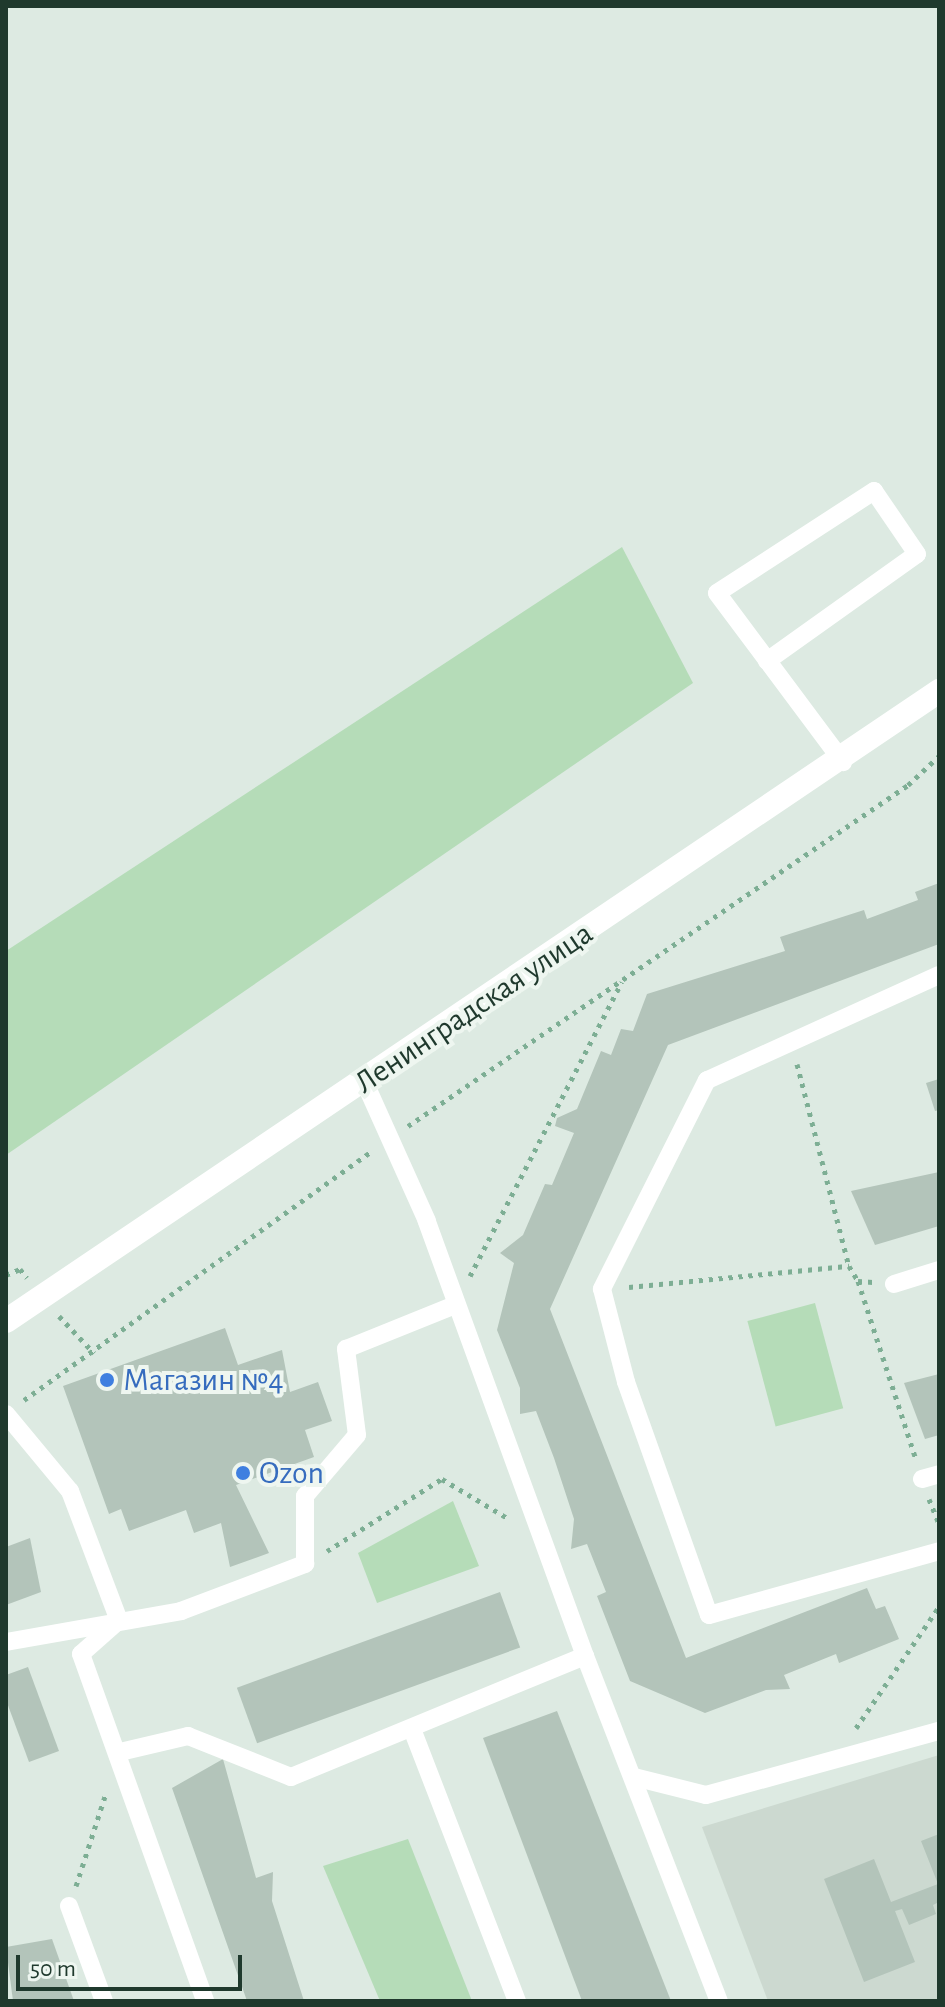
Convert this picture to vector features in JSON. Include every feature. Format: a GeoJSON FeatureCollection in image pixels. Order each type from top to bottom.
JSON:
{"type":"FeatureCollection","features":[{"type":"Feature","properties":{"kind":"street","name":"Ленинградская улица"},"geometry":{"type":"LineString","coordinates":[[6,1321],[843,762],[939,691]]}},
{"type":"Feature","properties":{"kind":"lane"},"geometry":{"type":"LineString","coordinates":[[767,661],[917,554],[874,491],[717,593],[767,661],[843,762]]}},
{"type":"Feature","properties":{"kind":"lane"},"geometry":{"type":"LineString","coordinates":[[939,975],[707,1080],[602,1289],[626,1382],[709,1615],[939,1551]]}},
{"type":"Feature","properties":{"kind":"lane"},"geometry":{"type":"LineString","coordinates":[[364,1081],[390,1138],[455,1305],[585,1656],[719,2001]]}},
{"type":"Feature","properties":{"kind":"lane"},"geometry":{"type":"LineString","coordinates":[[894,1284],[939,1270]]}},
{"type":"Feature","properties":{"kind":"lane"},"geometry":{"type":"LineString","coordinates":[[6,1642],[181,1611],[305,1564],[305,1496],[357,1435],[346,1349],[455,1305]]}},
{"type":"Feature","properties":{"kind":"lane"},"geometry":{"type":"LineString","coordinates":[[12,1409],[70,1491],[119,1621]]}},
{"type":"Feature","properties":{"kind":"lane"},"geometry":{"type":"LineString","coordinates":[[119,1621],[81,1654],[120,1752],[205,2001]]}},
{"type":"Feature","properties":{"kind":"lane"},"geometry":{"type":"LineString","coordinates":[[120,1752],[188,1736],[291,1777],[585,1656]]}},
{"type":"Feature","properties":{"kind":"lane"},"geometry":{"type":"LineString","coordinates":[[412,1729],[517,2001]]}},
{"type":"Feature","properties":{"kind":"lane"},"geometry":{"type":"LineString","coordinates":[[634,1777],[706,1795],[939,1731]]}},
{"type":"Feature","properties":{"kind":"lane"},"geometry":{"type":"LineString","coordinates":[[69,1906],[104,2001]]}},
{"type":"Feature","properties":{"kind":"path"},"geometry":{"type":"LineString","coordinates":[[12,1409],[390,1138],[624,979],[939,756]]}},
{"type":"Feature","properties":{"kind":"path"},"geometry":{"type":"LineString","coordinates":[[455,1305],[624,979]]}},
{"type":"Feature","properties":{"kind":"path"},"geometry":{"type":"LineString","coordinates":[[791,1044],[849,1266],[858,1281],[930,1476]]}},
{"type":"Feature","properties":{"kind":"path"},"geometry":{"type":"LineString","coordinates":[[602,1289],[849,1266]]}},
{"type":"Feature","properties":{"kind":"path"},"geometry":{"type":"LineString","coordinates":[[858,1281],[894,1284]]}},
{"type":"Feature","properties":{"kind":"path"},"geometry":{"type":"LineString","coordinates":[[305,1564],[442,1479],[541,1538]]}},
{"type":"Feature","properties":{"kind":"path"},"geometry":{"type":"LineString","coordinates":[[832,1762],[939,1607]]}},
{"type":"Feature","properties":{"kind":"path"},"geometry":{"type":"LineString","coordinates":[[69,1906],[120,1752]]}},
{"type":"Feature","properties":{"kind":"shaded area"},"geometry":{"type":"Polygon","coordinates":[[[939,1755],[939,2001],[768,2001],[702,1827],[939,1755]]]}},
{"type":"Feature","properties":{"kind":"green space"},"geometry":{"type":"Polygon","coordinates":[[[622,547],[693,683],[6,1155],[6,951],[622,547]]]}},
{"type":"Feature","properties":{"kind":"green space"},"geometry":{"type":"Polygon","coordinates":[[[815,1303],[843,1408],[776,1426],[747,1321],[815,1303]]]}},
{"type":"Feature","properties":{"kind":"green space"},"geometry":{"type":"Polygon","coordinates":[[[453,1501],[479,1566],[377,1603],[358,1553],[453,1501]]]}},
{"type":"Feature","properties":{"kind":"green space"},"geometry":{"type":"Polygon","coordinates":[[[408,1839],[472,2001],[380,2001],[323,1866],[408,1839]]]}},
{"type":"Feature","properties":{"kind":"building"},"geometry":{"type":"Polygon","coordinates":[[[939,883],[939,944],[668,1045],[550,1309],[686,1658],[867,1588],[876,1609],[885,1606],[899,1639],[839,1663],[836,1654],[784,1675],[790,1689],[766,1690],[705,1713],[630,1681],[597,1596],[606,1592],[587,1544],[571,1549],[574,1519],[554,1458],[536,1411],[520,1414],[520,1388],[497,1330],[514,1263],[500,1253],[523,1235],[545,1184],[552,1185],[574,1133],[555,1126],[557,1118],[577,1109],[601,1051],[611,1055],[621,1029],[633,1031],[647,994],[785,951],[780,937],[864,910],[867,919],[918,900],[915,892],[939,883]]]}},
{"type":"Feature","properties":{"kind":"building"},"geometry":{"type":"Polygon","coordinates":[[[939,1079],[939,1110],[935,1111],[926,1083],[939,1079]]]}},
{"type":"Feature","properties":{"kind":"building"},"geometry":{"type":"Polygon","coordinates":[[[939,1172],[939,1226],[875,1245],[851,1191],[939,1172]]]}},
{"type":"Feature","properties":{"kind":"building"},"geometry":{"type":"Polygon","coordinates":[[[225,1328],[238,1365],[282,1350],[290,1392],[318,1382],[332,1421],[305,1430],[314,1457],[236,1485],[269,1553],[230,1567],[221,1523],[194,1533],[186,1510],[129,1531],[121,1509],[109,1514],[63,1386],[225,1328]]]}},
{"type":"Feature","properties":{"kind":"building"},"geometry":{"type":"Polygon","coordinates":[[[939,1374],[939,1435],[925,1439],[904,1383],[939,1374]]]}},
{"type":"Feature","properties":{"kind":"building"},"geometry":{"type":"Polygon","coordinates":[[[30,1538],[41,1592],[6,1605],[6,1547],[30,1538]]]}},
{"type":"Feature","properties":{"kind":"building"},"geometry":{"type":"Polygon","coordinates":[[[500,1592],[520,1647],[257,1743],[237,1688],[500,1592]]]}},
{"type":"Feature","properties":{"kind":"building"},"geometry":{"type":"Polygon","coordinates":[[[28,1667],[59,1751],[29,1762],[6,1700],[6,1675],[28,1667]]]}},
{"type":"Feature","properties":{"kind":"building"},"geometry":{"type":"Polygon","coordinates":[[[557,1711],[671,2001],[582,2001],[483,1738],[557,1711]]]}},
{"type":"Feature","properties":{"kind":"building"},"geometry":{"type":"Polygon","coordinates":[[[223,1759],[256,1878],[273,1872],[272,1901],[304,2001],[247,2001],[172,1788],[223,1759]]]}},
{"type":"Feature","properties":{"kind":"building"},"geometry":{"type":"Polygon","coordinates":[[[939,1834],[939,1902],[933,1905],[936,1914],[909,1925],[902,1909],[895,1911],[915,1962],[864,1982],[824,1879],[874,1859],[891,1902],[938,1884],[921,1841],[939,1834]]]}},
{"type":"Feature","properties":{"kind":"building"},"geometry":{"type":"Polygon","coordinates":[[[52,1939],[74,2001],[13,2001],[6,1947],[52,1939]]]}},
{"type":"Feature","properties":{"kind":"place","name":"Магазин №4"},"geometry":{"type":"Point","coordinates":[107,1380]}},
{"type":"Feature","properties":{"kind":"place","name":"Ozon"},"geometry":{"type":"Point","coordinates":[243,1473]}}]}
